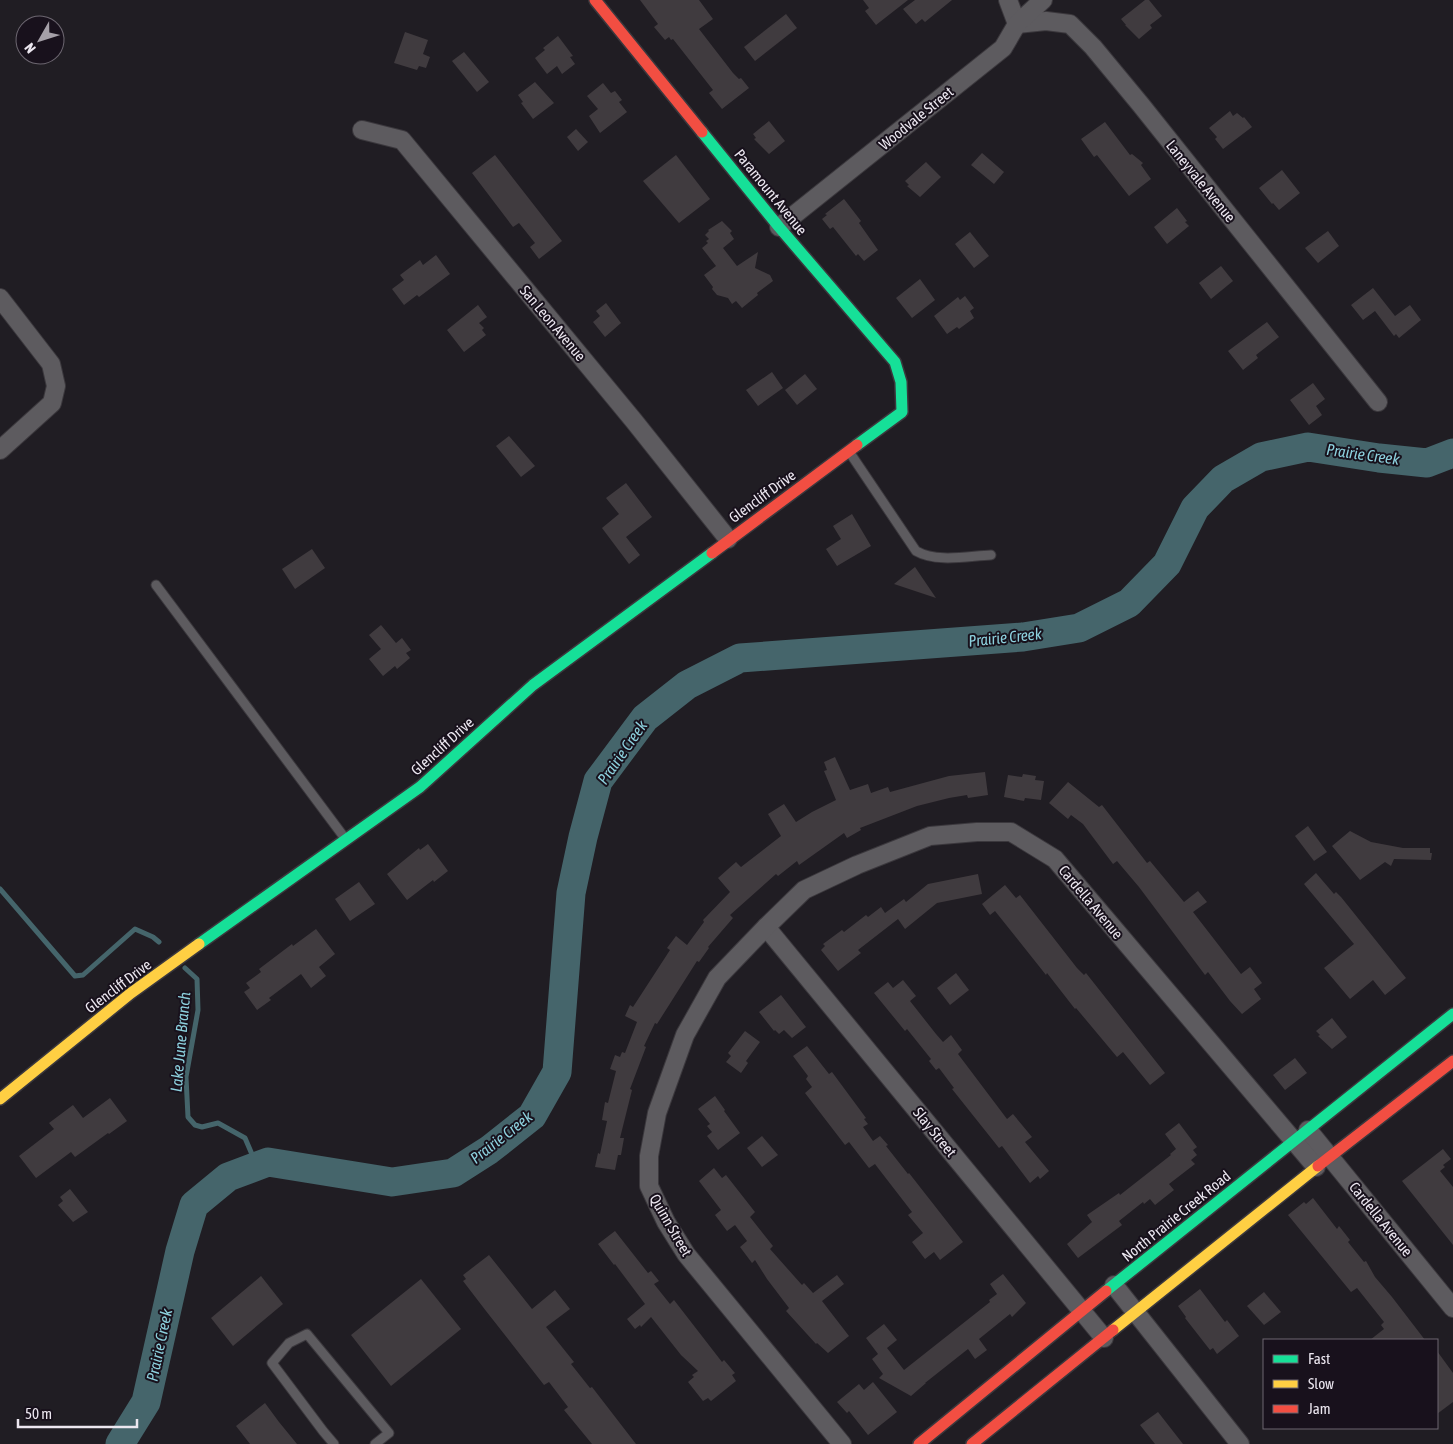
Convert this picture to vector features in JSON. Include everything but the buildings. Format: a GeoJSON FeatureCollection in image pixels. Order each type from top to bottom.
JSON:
{"type":"FeatureCollection","features":[{"type":"Feature","properties":{"kind":"street","name":"Paramount Avenue"},"geometry":{"type":"LineString","coordinates":[[595,0],[779,227],[895,362],[901,382],[902,412]]}},
{"type":"Feature","properties":{"kind":"street"},"geometry":{"type":"LineString","coordinates":[[1008,0],[1018,24]]}},
{"type":"Feature","properties":{"kind":"street","name":"Woodvale Street"},"geometry":{"type":"LineString","coordinates":[[779,227],[1004,48],[1018,24],[1042,0]]}},
{"type":"Feature","properties":{"kind":"street","name":"Laneyvale Avenue"},"geometry":{"type":"LineString","coordinates":[[1018,24],[1046,21],[1070,24],[1092,47],[1141,105],[1378,402]]}},
{"type":"Feature","properties":{"kind":"street","name":"San Leon Avenue"},"geometry":{"type":"LineString","coordinates":[[362,130],[402,140],[628,413],[728,539]]}},
{"type":"Feature","properties":{"kind":"street"},"geometry":{"type":"LineString","coordinates":[[0,298],[51,364],[56,386],[52,403],[2,448]]}},
{"type":"Feature","properties":{"kind":"street","name":"Glencliff Drive"},"geometry":{"type":"LineString","coordinates":[[0,1099],[130,993],[420,787],[533,685],[902,412]]}},
{"type":"Feature","properties":{"kind":"street","name":"Cardella Avenue"},"geometry":{"type":"LineString","coordinates":[[766,927],[804,890],[856,865],[930,836],[978,832],[1010,832],[1055,859],[1316,1168]]}},
{"type":"Feature","properties":{"kind":"street","name":"Slay Street"},"geometry":{"type":"LineString","coordinates":[[766,927],[1104,1338]]}},
{"type":"Feature","properties":{"kind":"street","name":"Quinn Street"},"geometry":{"type":"LineString","coordinates":[[766,927],[718,978],[685,1035],[657,1113],[649,1156],[649,1186],[666,1222],[686,1254],[842,1444]]}},
{"type":"Feature","properties":{"kind":"street","name":"North Prairie Creek Road"},"geometry":{"type":"LineString","coordinates":[[919,1444],[1114,1284],[1453,1014]]}},
{"type":"Feature","properties":{"kind":"street"},"geometry":{"type":"LineString","coordinates":[[972,1444],[1330,1156],[1453,1061]]}},
{"type":"Feature","properties":{"kind":"street","name":"Cardella Avenue"},"geometry":{"type":"LineString","coordinates":[[1308,1130],[1453,1308]]}},
{"type":"Feature","properties":{"kind":"street"},"geometry":{"type":"LineString","coordinates":[[1114,1284],[1240,1444]]}},
{"type":"Feature","properties":{"kind":"lane"},"geometry":{"type":"LineString","coordinates":[[849,450],[916,550],[922,554],[945,557],[991,555]]}},
{"type":"Feature","properties":{"kind":"lane"},"geometry":{"type":"LineString","coordinates":[[156,585],[346,839]]}},
{"type":"Feature","properties":{"kind":"lane"},"geometry":{"type":"LineString","coordinates":[[334,1444],[272,1362],[289,1342],[307,1334],[389,1433],[375,1444]]}},
{"type":"Feature","properties":{"kind":"waterway","name":"Prairie Creek"},"geometry":{"type":"LineString","coordinates":[[120,1444],[146,1402],[180,1251],[194,1205],[228,1177],[268,1162],[392,1182],[453,1173],[489,1150],[532,1116],[557,1072],[571,893],[598,781],[645,718],[687,685],[740,658],[1023,637],[1079,628],[1129,603],[1167,564],[1195,508],[1223,479],[1261,457],[1308,447],[1427,463],[1453,453]]}},
{"type":"Feature","properties":{"kind":"waterway","name":"Lake June Branch"},"geometry":{"type":"LineString","coordinates":[[0,889],[75,976],[83,975],[135,929],[153,937],[159,942]]}},
{"type":"Feature","properties":{"kind":"waterway","name":"Lake June Branch"},"geometry":{"type":"LineString","coordinates":[[185,968],[197,979],[198,1010],[186,1077],[188,1117],[195,1125],[202,1127],[218,1123],[245,1138],[257,1166]]}},
{"type":"Feature","properties":{"kind":"traffic: fast"},"geometry":{"type":"LineString","coordinates":[[702,132],[779,227],[895,362],[901,382],[902,412],[857,445]]}},
{"type":"Feature","properties":{"kind":"traffic: fast"},"geometry":{"type":"LineString","coordinates":[[199,944],[420,787],[533,685],[712,553]]}},
{"type":"Feature","properties":{"kind":"traffic: fast"},"geometry":{"type":"LineString","coordinates":[[1106,1291],[1453,1014]]}},
{"type":"Feature","properties":{"kind":"traffic: slow"},"geometry":{"type":"LineString","coordinates":[[0,1099],[131,993],[199,944]]}},
{"type":"Feature","properties":{"kind":"traffic: slow"},"geometry":{"type":"LineString","coordinates":[[1113,1330],[1318,1166]]}},
{"type":"Feature","properties":{"kind":"traffic: jam"},"geometry":{"type":"LineString","coordinates":[[595,0],[702,132]]}},
{"type":"Feature","properties":{"kind":"traffic: jam"},"geometry":{"type":"LineString","coordinates":[[712,553],[857,445]]}},
{"type":"Feature","properties":{"kind":"traffic: jam"},"geometry":{"type":"LineString","coordinates":[[1318,1166],[1453,1061]]}},
{"type":"Feature","properties":{"kind":"traffic: jam"},"geometry":{"type":"LineString","coordinates":[[919,1444],[1106,1291]]}},
{"type":"Feature","properties":{"kind":"traffic: jam"},"geometry":{"type":"LineString","coordinates":[[972,1444],[1113,1330]]}}]}
